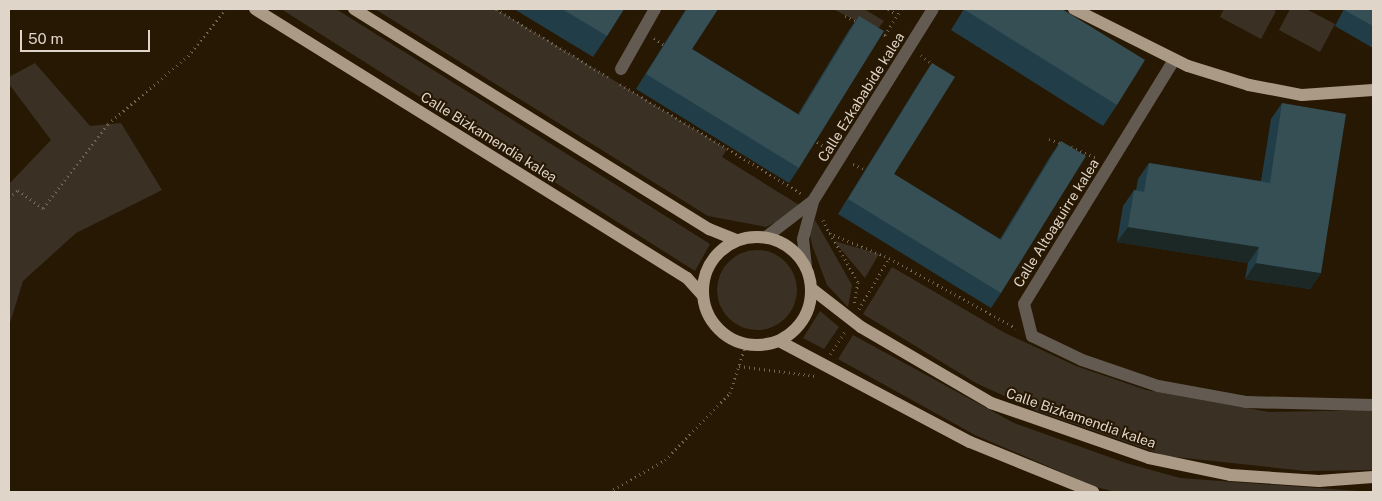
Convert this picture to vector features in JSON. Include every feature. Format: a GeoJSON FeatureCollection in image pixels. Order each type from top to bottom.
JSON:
{"type":"FeatureCollection","features":[{"type":"Feature","properties":{"kind":"main road","name":"Calle Bizkamendia kalea"},"geometry":{"type":"LineString","coordinates":[[254,9],[687,278],[703,296]]}},
{"type":"Feature","properties":{"kind":"main road"},"geometry":{"type":"LineString","coordinates":[[354,9],[709,230],[736,240],[766,237],[782,242],[806,267],[812,289],[803,320],[779,341]]}},
{"type":"Feature","properties":{"kind":"main road"},"geometry":{"type":"LineString","coordinates":[[1074,9],[1174,60],[1250,85],[1302,96],[1373,90]]}},
{"type":"Feature","properties":{"kind":"main road"},"geometry":{"type":"LineString","coordinates":[[736,240],[710,263],[703,296],[716,327],[746,344],[779,341],[970,442],[1093,492]]}},
{"type":"Feature","properties":{"kind":"main road","name":"Calle Bizkamendia kalea"},"geometry":{"type":"LineString","coordinates":[[812,289],[852,321],[992,403],[1149,458],[1231,475],[1319,481],[1373,477]]}},
{"type":"Feature","properties":{"kind":"street"},"geometry":{"type":"LineString","coordinates":[[621,69],[654,9]]}},
{"type":"Feature","properties":{"kind":"street","name":"Calle Ezkababide kalea"},"geometry":{"type":"LineString","coordinates":[[806,267],[803,239],[813,201],[933,9]]}},
{"type":"Feature","properties":{"kind":"street","name":"Calle Altoaguirre kalea"},"geometry":{"type":"LineString","coordinates":[[1032,336],[1024,304],[1174,60]]}},
{"type":"Feature","properties":{"kind":"street","name":"Calle Ezkababide kalea"},"geometry":{"type":"LineString","coordinates":[[766,237],[813,201]]}},
{"type":"Feature","properties":{"kind":"street"},"geometry":{"type":"LineString","coordinates":[[1032,336],[1082,360],[1158,386],[1246,402],[1373,405]]}},
{"type":"Feature","properties":{"kind":"path"},"geometry":{"type":"LineString","coordinates":[[9,198],[18,190],[44,208],[108,124],[188,56],[226,9]]}},
{"type":"Feature","properties":{"kind":"path"},"geometry":{"type":"LineString","coordinates":[[496,9],[813,201],[829,233],[858,282],[852,321]]}},
{"type":"Feature","properties":{"kind":"path"},"geometry":{"type":"LineString","coordinates":[[888,9],[897,14]]}},
{"type":"Feature","properties":{"kind":"path"},"geometry":{"type":"LineString","coordinates":[[876,31],[885,35],[901,9]]}},
{"type":"Feature","properties":{"kind":"path"},"geometry":{"type":"LineString","coordinates":[[845,16],[861,24]]}},
{"type":"Feature","properties":{"kind":"path"},"geometry":{"type":"LineString","coordinates":[[642,31],[672,50]]}},
{"type":"Feature","properties":{"kind":"path"},"geometry":{"type":"LineString","coordinates":[[911,47],[940,70]]}},
{"type":"Feature","properties":{"kind":"path"},"geometry":{"type":"LineString","coordinates":[[804,133],[841,157],[875,175]]}},
{"type":"Feature","properties":{"kind":"path"},"geometry":{"type":"LineString","coordinates":[[1049,138],[1111,163]]}},
{"type":"Feature","properties":{"kind":"path"},"geometry":{"type":"LineString","coordinates":[[829,233],[889,258],[1032,336]]}},
{"type":"Feature","properties":{"kind":"path"},"geometry":{"type":"LineString","coordinates":[[739,366],[814,380],[889,258]]}},
{"type":"Feature","properties":{"kind":"path"},"geometry":{"type":"LineString","coordinates":[[1009,258],[1039,280]]}},
{"type":"Feature","properties":{"kind":"path"},"geometry":{"type":"LineString","coordinates":[[609,492],[665,460],[730,393],[746,344]]}},
{"type":"Feature","properties":{"kind":"shaded area"},"geometry":{"type":"Polygon","coordinates":[[[281,9],[336,9],[710,244],[695,271],[281,9]]]}},
{"type":"Feature","properties":{"kind":"shaded area"},"geometry":{"type":"Polygon","coordinates":[[[375,9],[496,9],[727,149],[722,157],[804,208],[766,227],[708,216],[375,9]]]}},
{"type":"Feature","properties":{"kind":"shaded area"},"geometry":{"type":"Polygon","coordinates":[[[833,9],[864,9],[884,21],[876,31],[833,9]]]}},
{"type":"Feature","properties":{"kind":"shaded area"},"geometry":{"type":"Polygon","coordinates":[[[1224,9],[1271,9],[1276,11],[1261,39],[1220,17],[1224,9]]]}},
{"type":"Feature","properties":{"kind":"shaded area"},"geometry":{"type":"Polygon","coordinates":[[[1290,9],[1306,9],[1335,24],[1320,52],[1279,30],[1290,9]]]}},
{"type":"Feature","properties":{"kind":"shaded area"},"geometry":{"type":"Polygon","coordinates":[[[35,63],[90,126],[121,123],[162,190],[76,233],[23,281],[9,326],[9,184],[51,140],[9,84],[9,77],[35,63]]]}},
{"type":"Feature","properties":{"kind":"shaded area"},"geometry":{"type":"Polygon","coordinates":[[[815,220],[852,285],[848,307],[827,285],[812,245],[810,234],[815,220]]]}},
{"type":"Feature","properties":{"kind":"shaded area"},"geometry":{"type":"Polygon","coordinates":[[[834,241],[879,254],[865,278],[834,241]]]}},
{"type":"Feature","properties":{"kind":"shaded area"},"geometry":{"type":"Polygon","coordinates":[[[757,250],[772,253],[785,262],[794,275],[797,290],[794,305],[785,318],[772,327],[757,330],[742,327],[729,318],[720,305],[717,290],[720,275],[729,262],[742,253],[757,250]]]}},
{"type":"Feature","properties":{"kind":"shaded area"},"geometry":{"type":"Polygon","coordinates":[[[892,267],[1005,333],[1076,366],[1146,390],[1269,412],[1373,410],[1373,470],[1306,471],[1166,456],[1037,411],[976,383],[863,314],[892,267]]]}},
{"type":"Feature","properties":{"kind":"shaded area"},"geometry":{"type":"Polygon","coordinates":[[[820,311],[839,327],[824,349],[803,338],[820,311]]]}},
{"type":"Feature","properties":{"kind":"shaded area"},"geometry":{"type":"Polygon","coordinates":[[[853,335],[1014,423],[1126,463],[1180,478],[1373,492],[1116,492],[1096,487],[975,435],[838,359],[853,335]]]}},
{"type":"Feature","properties":{"kind":"building"},"geometry":{"type":"Polygon","coordinates":[[[562,9],[624,9],[607,36],[562,9]]]}},
{"type":"Feature","properties":{"kind":"building"},"geometry":{"type":"Polygon","coordinates":[[[687,9],[718,9],[692,49],[799,115],[859,16],[884,31],[799,168],[646,74],[687,9]]]}},
{"type":"Feature","properties":{"kind":"building"},"geometry":{"type":"Polygon","coordinates":[[[966,9],[1062,9],[1145,60],[1117,105],[966,9]]]}},
{"type":"Feature","properties":{"kind":"building"},"geometry":{"type":"Polygon","coordinates":[[[1347,9],[1373,9],[1373,26],[1346,11],[1347,9]]]}},
{"type":"Feature","properties":{"kind":"building"},"geometry":{"type":"Polygon","coordinates":[[[932,63],[955,77],[894,174],[1001,240],[1061,141],[1086,156],[1001,293],[848,199],[932,63]]]}},
{"type":"Feature","properties":{"kind":"building"},"geometry":{"type":"Polygon","coordinates":[[[1282,103],[1346,114],[1321,273],[1256,263],[1259,247],[1128,227],[1134,190],[1144,192],[1149,163],[1270,183],[1282,103]]]}}]}
